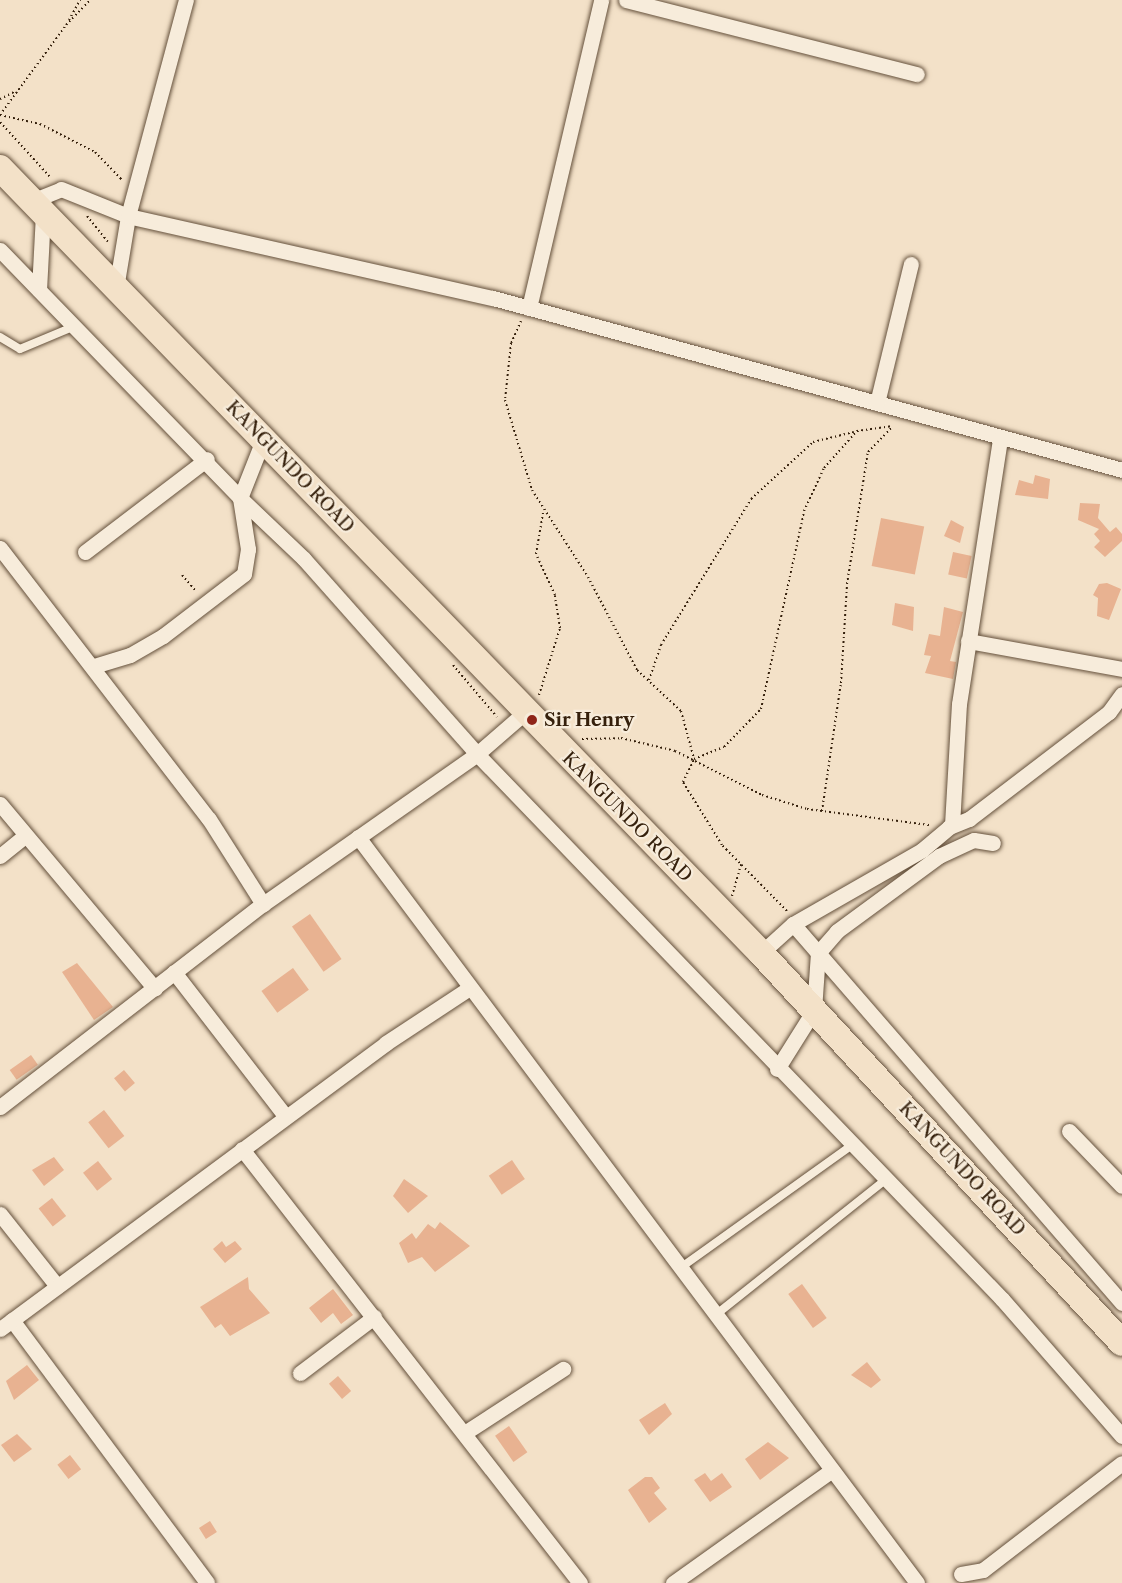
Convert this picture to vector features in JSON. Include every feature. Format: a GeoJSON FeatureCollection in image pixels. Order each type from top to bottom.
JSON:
{"type":"FeatureCollection","features":[{"type":"Feature","properties":{"kind":"highway","name":"KANGUNDO ROAD"},"geometry":{"type":"LineString","coordinates":[[0,168],[524,714],[761,953],[1122,1343]]}},
{"type":"Feature","properties":{"kind":"street"},"geometry":{"type":"LineString","coordinates":[[116,288],[128,216],[186,0]]}},
{"type":"Feature","properties":{"kind":"street"},"geometry":{"type":"LineString","coordinates":[[530,308],[601,0]]}},
{"type":"Feature","properties":{"kind":"street"},"geometry":{"type":"LineString","coordinates":[[626,0],[917,74]]}},
{"type":"Feature","properties":{"kind":"street"},"geometry":{"type":"LineString","coordinates":[[39,290],[37,208],[61,189],[128,216],[530,308],[1122,470]]}},
{"type":"Feature","properties":{"kind":"street"},"geometry":{"type":"LineString","coordinates":[[0,250],[207,459],[240,498],[304,559],[477,754],[777,1069],[1002,1299],[1122,1436]]}},
{"type":"Feature","properties":{"kind":"street"},"geometry":{"type":"LineString","coordinates":[[877,403],[912,264]]}},
{"type":"Feature","properties":{"kind":"street"},"geometry":{"type":"LineString","coordinates":[[950,826],[968,641],[1000,438]]}},
{"type":"Feature","properties":{"kind":"street"},"geometry":{"type":"LineString","coordinates":[[93,666],[130,655],[163,636],[205,599],[248,566],[240,498],[263,440]]}},
{"type":"Feature","properties":{"kind":"street"},"geometry":{"type":"LineString","coordinates":[[85,552],[207,459]]}},
{"type":"Feature","properties":{"kind":"street"},"geometry":{"type":"LineString","coordinates":[[0,548],[209,819],[263,904]]}},
{"type":"Feature","properties":{"kind":"street"},"geometry":{"type":"LineString","coordinates":[[968,641],[1122,669]]}},
{"type":"Feature","properties":{"kind":"street"},"geometry":{"type":"LineString","coordinates":[[761,953],[794,924],[922,850],[950,826],[969,819],[1087,729],[1122,694]]}},
{"type":"Feature","properties":{"kind":"street"},"geometry":{"type":"LineString","coordinates":[[0,1107],[263,904],[477,754],[524,714]]}},
{"type":"Feature","properties":{"kind":"street"},"geometry":{"type":"LineString","coordinates":[[0,804],[155,989]]}},
{"type":"Feature","properties":{"kind":"street"},"geometry":{"type":"LineString","coordinates":[[0,856],[25,836]]}},
{"type":"Feature","properties":{"kind":"street"},"geometry":{"type":"LineString","coordinates":[[358,837],[468,989],[683,1266],[916,1583]]}},
{"type":"Feature","properties":{"kind":"street"},"geometry":{"type":"LineString","coordinates":[[777,1069],[814,1010],[818,953],[863,908],[939,856],[974,840],[993,843]]}},
{"type":"Feature","properties":{"kind":"street"},"geometry":{"type":"LineString","coordinates":[[794,924],[1121,1300]]}},
{"type":"Feature","properties":{"kind":"street"},"geometry":{"type":"LineString","coordinates":[[174,972],[286,1117]]}},
{"type":"Feature","properties":{"kind":"street"},"geometry":{"type":"LineString","coordinates":[[207,1583],[6,1324],[286,1117],[468,989]]}},
{"type":"Feature","properties":{"kind":"street"},"geometry":{"type":"LineString","coordinates":[[1069,1131],[1122,1186]]}},
{"type":"Feature","properties":{"kind":"street"},"geometry":{"type":"LineString","coordinates":[[242,1149],[466,1432],[580,1583]]}},
{"type":"Feature","properties":{"kind":"street"},"geometry":{"type":"LineString","coordinates":[[0,1214],[57,1287]]}},
{"type":"Feature","properties":{"kind":"street"},"geometry":{"type":"LineString","coordinates":[[300,1373],[374,1317]]}},
{"type":"Feature","properties":{"kind":"street"},"geometry":{"type":"LineString","coordinates":[[466,1432],[563,1369]]}},
{"type":"Feature","properties":{"kind":"street"},"geometry":{"type":"LineString","coordinates":[[961,1574],[983,1570],[1122,1463]]}},
{"type":"Feature","properties":{"kind":"street"},"geometry":{"type":"LineString","coordinates":[[673,1583],[832,1470]]}},
{"type":"Feature","properties":{"kind":"lane"},"geometry":{"type":"LineString","coordinates":[[0,337],[20,349],[75,326]]}},
{"type":"Feature","properties":{"kind":"lane"},"geometry":{"type":"LineString","coordinates":[[683,1266],[852,1145]]}},
{"type":"Feature","properties":{"kind":"lane"},"geometry":{"type":"LineString","coordinates":[[717,1313],[885,1180]]}},
{"type":"Feature","properties":{"kind":"path"},"geometry":{"type":"LineString","coordinates":[[80,0],[66,25],[0,115],[40,124],[95,152],[135,193]]}},
{"type":"Feature","properties":{"kind":"path"},"geometry":{"type":"LineString","coordinates":[[66,25],[90,0]]}},
{"type":"Feature","properties":{"kind":"path"},"geometry":{"type":"LineString","coordinates":[[0,99],[18,90]]}},
{"type":"Feature","properties":{"kind":"path"},"geometry":{"type":"LineString","coordinates":[[518,327],[505,369],[505,400],[510,431],[543,513],[588,577],[637,670],[681,711],[694,759],[683,782],[691,800],[741,864],[783,904],[794,924]]}},
{"type":"Feature","properties":{"kind":"path"},"geometry":{"type":"LineString","coordinates":[[649,680],[672,627],[771,475],[813,442],[902,423]]}},
{"type":"Feature","properties":{"kind":"path"},"geometry":{"type":"LineString","coordinates":[[822,811],[841,683],[847,584],[868,452],[893,426]]}},
{"type":"Feature","properties":{"kind":"path"},"geometry":{"type":"LineString","coordinates":[[694,759],[724,747],[761,709],[804,511],[824,468],[857,431]]}},
{"type":"Feature","properties":{"kind":"path"},"geometry":{"type":"LineString","coordinates":[[524,714],[545,688],[560,628],[555,596],[536,554],[543,513]]}},
{"type":"Feature","properties":{"kind":"path"},"geometry":{"type":"LineString","coordinates":[[182,575],[205,599]]}},
{"type":"Feature","properties":{"kind":"path"},"geometry":{"type":"LineString","coordinates":[[561,751],[585,737],[607,737],[694,759],[770,798],[822,811],[950,826]]}},
{"type":"Feature","properties":{"kind":"path"},"geometry":{"type":"LineString","coordinates":[[726,918],[741,864]]}},
{"type":"Feature","properties":{"kind":"building"},"geometry":{"type":"Polygon","coordinates":[[[1035,475],[1050,479],[1048,499],[1015,495],[1019,480],[1033,484],[1035,475]]]}},
{"type":"Feature","properties":{"kind":"building"},"geometry":{"type":"Polygon","coordinates":[[[1080,503],[1100,504],[1098,518],[1110,532],[1116,527],[1122,534],[1122,541],[1105,557],[1094,547],[1100,541],[1094,534],[1099,529],[1078,520],[1080,503]]]}},
{"type":"Feature","properties":{"kind":"building"},"geometry":{"type":"Polygon","coordinates":[[[881,518],[924,526],[915,574],[872,566],[881,518]]]}},
{"type":"Feature","properties":{"kind":"building"},"geometry":{"type":"Polygon","coordinates":[[[951,520],[964,527],[960,543],[944,536],[951,520]]]}},
{"type":"Feature","properties":{"kind":"building"},"geometry":{"type":"Polygon","coordinates":[[[953,552],[972,556],[967,578],[948,574],[953,552]]]}},
{"type":"Feature","properties":{"kind":"building"},"geometry":{"type":"Polygon","coordinates":[[[1107,583],[1121,589],[1109,620],[1097,616],[1098,598],[1093,595],[1099,584],[1107,583]]]}},
{"type":"Feature","properties":{"kind":"building"},"geometry":{"type":"Polygon","coordinates":[[[895,603],[914,607],[913,631],[892,625],[895,603]]]}},
{"type":"Feature","properties":{"kind":"building"},"geometry":{"type":"Polygon","coordinates":[[[944,607],[963,612],[950,661],[956,662],[953,679],[925,673],[931,656],[924,655],[929,634],[940,636],[944,607]]]}},
{"type":"Feature","properties":{"kind":"building"},"geometry":{"type":"Polygon","coordinates":[[[310,914],[342,959],[324,972],[292,927],[310,914]]]}},
{"type":"Feature","properties":{"kind":"building"},"geometry":{"type":"Polygon","coordinates":[[[77,963],[113,1007],[94,1020],[62,972],[77,963]]]}},
{"type":"Feature","properties":{"kind":"building"},"geometry":{"type":"Polygon","coordinates":[[[293,968],[309,990],[277,1013],[261,991],[293,968]]]}},
{"type":"Feature","properties":{"kind":"building"},"geometry":{"type":"Polygon","coordinates":[[[31,1055],[38,1065],[17,1080],[10,1070],[31,1055]]]}},
{"type":"Feature","properties":{"kind":"building"},"geometry":{"type":"Polygon","coordinates":[[[124,1070],[135,1083],[125,1091],[114,1078],[124,1070]]]}},
{"type":"Feature","properties":{"kind":"building"},"geometry":{"type":"Polygon","coordinates":[[[104,1110],[124,1136],[109,1148],[88,1122],[104,1110]]]}},
{"type":"Feature","properties":{"kind":"building"},"geometry":{"type":"Polygon","coordinates":[[[54,1157],[64,1170],[44,1186],[32,1170],[54,1157]]]}},
{"type":"Feature","properties":{"kind":"building"},"geometry":{"type":"Polygon","coordinates":[[[512,1160],[525,1179],[502,1195],[489,1176],[512,1160]]]}},
{"type":"Feature","properties":{"kind":"building"},"geometry":{"type":"Polygon","coordinates":[[[98,1161],[112,1179],[97,1191],[83,1173],[98,1161]]]}},
{"type":"Feature","properties":{"kind":"building"},"geometry":{"type":"Polygon","coordinates":[[[404,1179],[428,1196],[408,1213],[393,1196],[404,1179]]]}},
{"type":"Feature","properties":{"kind":"building"},"geometry":{"type":"Polygon","coordinates":[[[52,1198],[66,1216],[53,1227],[39,1208],[52,1198]]]}},
{"type":"Feature","properties":{"kind":"building"},"geometry":{"type":"Polygon","coordinates":[[[440,1222],[470,1246],[435,1272],[422,1257],[408,1263],[399,1243],[412,1233],[416,1239],[428,1224],[435,1229],[440,1222]]]}},
{"type":"Feature","properties":{"kind":"building"},"geometry":{"type":"Polygon","coordinates":[[[222,1241],[226,1247],[235,1241],[242,1249],[225,1263],[213,1249],[222,1241]]]}},
{"type":"Feature","properties":{"kind":"building"},"geometry":{"type":"Polygon","coordinates":[[[248,1277],[249,1289],[270,1313],[230,1336],[221,1324],[215,1328],[200,1307],[248,1277]]]}},
{"type":"Feature","properties":{"kind":"building"},"geometry":{"type":"Polygon","coordinates":[[[802,1284],[827,1318],[813,1328],[788,1294],[802,1284]]]}},
{"type":"Feature","properties":{"kind":"building"},"geometry":{"type":"Polygon","coordinates":[[[333,1289],[353,1315],[341,1324],[333,1313],[321,1323],[309,1308],[333,1289]]]}},
{"type":"Feature","properties":{"kind":"building"},"geometry":{"type":"Polygon","coordinates":[[[867,1362],[881,1380],[871,1388],[851,1375],[867,1362]]]}},
{"type":"Feature","properties":{"kind":"building"},"geometry":{"type":"Polygon","coordinates":[[[27,1365],[39,1380],[14,1400],[6,1381],[27,1365]]]}},
{"type":"Feature","properties":{"kind":"building"},"geometry":{"type":"Polygon","coordinates":[[[338,1376],[351,1391],[342,1399],[329,1384],[338,1376]]]}},
{"type":"Feature","properties":{"kind":"building"},"geometry":{"type":"Polygon","coordinates":[[[665,1403],[672,1414],[649,1435],[639,1420],[665,1403]]]}},
{"type":"Feature","properties":{"kind":"building"},"geometry":{"type":"Polygon","coordinates":[[[509,1426],[527,1452],[513,1462],[495,1436],[509,1426]]]}},
{"type":"Feature","properties":{"kind":"building"},"geometry":{"type":"Polygon","coordinates":[[[17,1434],[32,1449],[14,1462],[1,1445],[17,1434]]]}},
{"type":"Feature","properties":{"kind":"building"},"geometry":{"type":"Polygon","coordinates":[[[768,1442],[789,1458],[760,1480],[745,1459],[768,1442]]]}},
{"type":"Feature","properties":{"kind":"building"},"geometry":{"type":"Polygon","coordinates":[[[70,1455],[81,1469],[68,1479],[57,1465],[70,1455]]]}},
{"type":"Feature","properties":{"kind":"building"},"geometry":{"type":"Polygon","coordinates":[[[705,1473],[711,1481],[722,1473],[732,1487],[710,1502],[694,1480],[705,1473]]]}},
{"type":"Feature","properties":{"kind":"building"},"geometry":{"type":"Polygon","coordinates":[[[645,1477],[652,1477],[660,1488],[654,1493],[667,1509],[649,1523],[628,1490],[645,1477]]]}},
{"type":"Feature","properties":{"kind":"building"},"geometry":{"type":"Polygon","coordinates":[[[210,1521],[217,1532],[206,1539],[199,1528],[210,1521]]]}},
{"type":"Feature","properties":{"kind":"place","name":"Sir Henry"},"geometry":{"type":"Point","coordinates":[532,720]}}]}
